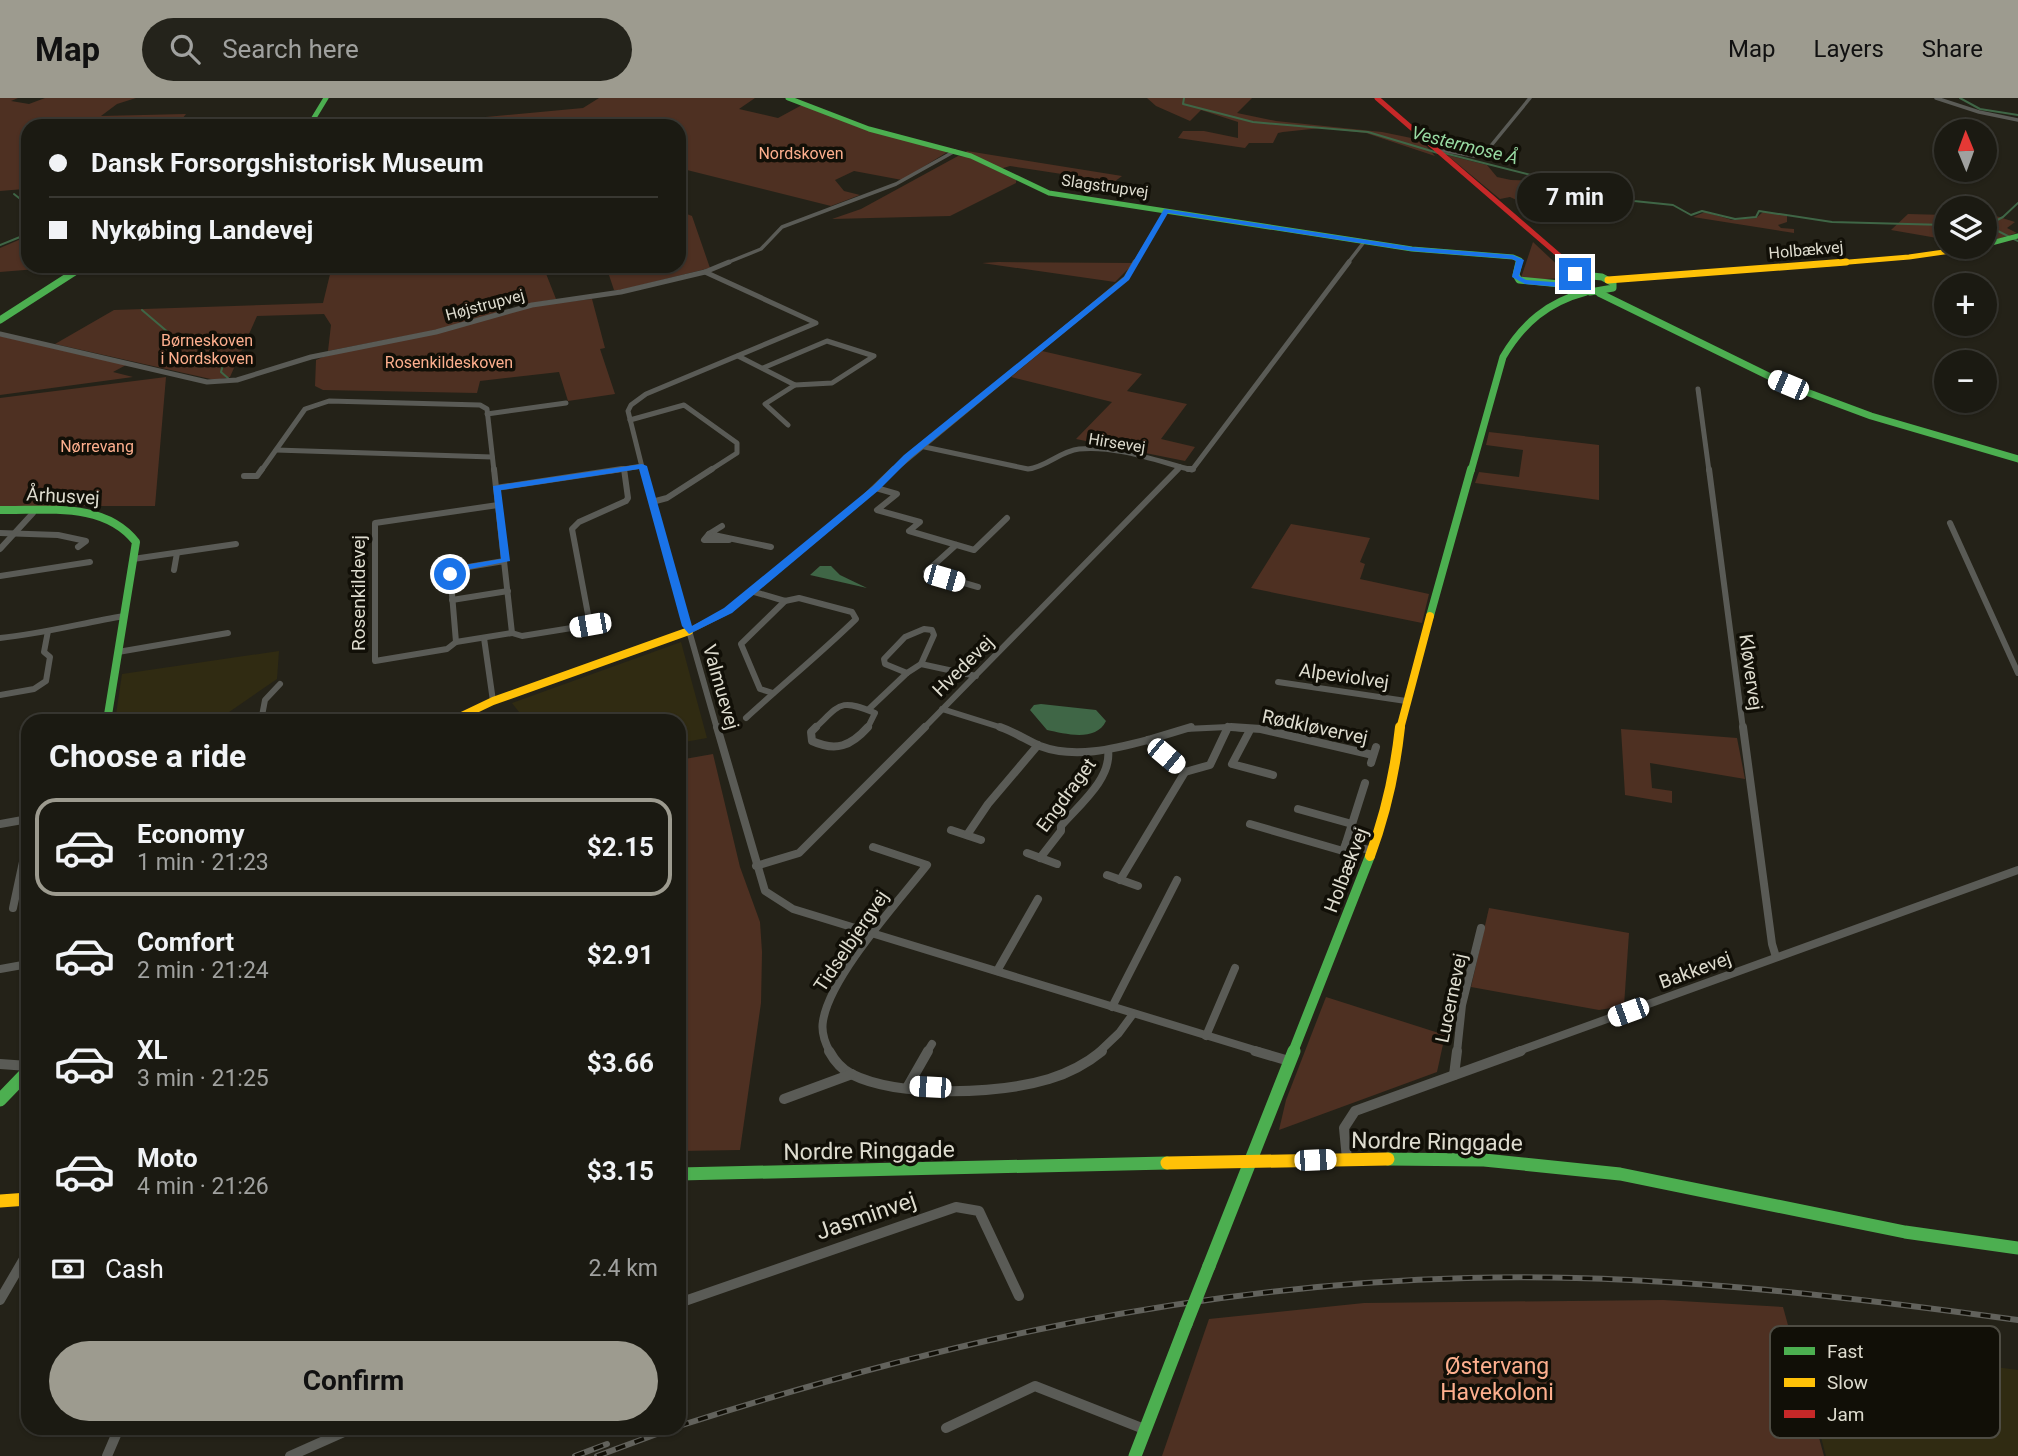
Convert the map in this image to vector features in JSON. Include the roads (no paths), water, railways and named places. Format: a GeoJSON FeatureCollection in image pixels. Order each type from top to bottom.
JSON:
{"type":"FeatureCollection","features":[{"type":"Feature","properties":{"kind":"street"},"geometry":{"type":"LineString","coordinates":[[313,119],[326,98]]}},
{"type":"Feature","properties":{"kind":"street","name":"Slagstrupvej"},"geometry":{"type":"LineString","coordinates":[[788,98],[869,129],[955,151],[1049,193],[1424,251],[1513,257],[1520,260],[1516,277],[1533,282],[1574,279]]}},
{"type":"Feature","properties":{"kind":"street"},"geometry":{"type":"LineString","coordinates":[[1377,98],[1439,152],[1586,292],[1608,287]]}},
{"type":"Feature","properties":{"kind":"street"},"geometry":{"type":"LineString","coordinates":[[1439,152],[1484,155],[1498,141],[1509,122],[1530,98]]}},
{"type":"Feature","properties":{"kind":"street"},"geometry":{"type":"LineString","coordinates":[[1936,98],[2018,120]]}},
{"type":"Feature","properties":{"kind":"street","name":"Højstrupvej"},"geometry":{"type":"LineString","coordinates":[[0,334],[207,382],[227,382],[311,357],[436,332],[532,305],[621,292],[705,272],[761,249],[782,227],[896,184],[955,151]]}},
{"type":"Feature","properties":{"kind":"street"},"geometry":{"type":"LineString","coordinates":[[466,714],[492,701],[689,631],[719,617],[876,488],[920,446],[1126,278],[1166,211]]}},
{"type":"Feature","properties":{"kind":"street"},"geometry":{"type":"LineString","coordinates":[[1997,242],[2015,237]]}},
{"type":"Feature","properties":{"kind":"street","name":"Hirsevej"},"geometry":{"type":"LineString","coordinates":[[920,446],[1028,469],[1043,468],[1063,454],[1084,449],[1192,470],[1364,242]]}},
{"type":"Feature","properties":{"kind":"street","name":"Holbækvej"},"geometry":{"type":"LineString","coordinates":[[1608,287],[1636,280],[1934,253]]}},
{"type":"Feature","properties":{"kind":"street"},"geometry":{"type":"LineString","coordinates":[[652,502],[667,498],[737,453],[739,449],[737,443],[684,405],[630,420],[628,411],[637,399],[816,323],[705,272]]}},
{"type":"Feature","properties":{"kind":"street"},"geometry":{"type":"LineString","coordinates":[[0,320],[74,273]]}},
{"type":"Feature","properties":{"kind":"street"},"geometry":{"type":"LineString","coordinates":[[1574,279],[1608,287],[1624,304],[1705,348],[1788,385],[1917,430],[2018,459]]}},
{"type":"Feature","properties":{"kind":"street","name":"Holbækvej"},"geometry":{"type":"LineString","coordinates":[[1562,300],[1574,279]]}},
{"type":"Feature","properties":{"kind":"street","name":"Holbækvej"},"geometry":{"type":"LineString","coordinates":[[1135,1456],[1390,799],[1398,734],[1406,701],[1503,357],[1512,339],[1525,324],[1562,300],[1586,292]]}},
{"type":"Feature","properties":{"kind":"street"},"geometry":{"type":"LineString","coordinates":[[738,356],[795,384],[832,383],[874,356],[827,341],[763,368]]}},
{"type":"Feature","properties":{"kind":"street"},"geometry":{"type":"LineString","coordinates":[[788,425],[765,404],[795,384]]}},
{"type":"Feature","properties":{"kind":"street","name":"Kløvervej"},"geometry":{"type":"LineString","coordinates":[[1698,389],[1772,944],[1776,957]]}},
{"type":"Feature","properties":{"kind":"street"},"geometry":{"type":"LineString","coordinates":[[244,476],[257,476],[305,409],[323,401],[484,406],[506,561],[512,633]]}},
{"type":"Feature","properties":{"kind":"street"},"geometry":{"type":"LineString","coordinates":[[487,414],[566,403]]}},
{"type":"Feature","properties":{"kind":"street","name":"Valmuevej"},"geometry":{"type":"LineString","coordinates":[[630,420],[765,891],[781,903],[873,933],[1290,1061]]}},
{"type":"Feature","properties":{"kind":"street"},"geometry":{"type":"LineString","coordinates":[[276,450],[492,457]]}},
{"type":"Feature","properties":{"kind":"street"},"geometry":{"type":"LineString","coordinates":[[496,488],[642,466]]}},
{"type":"Feature","properties":{"kind":"street","name":"Hvedevej"},"geometry":{"type":"LineString","coordinates":[[756,866],[799,853],[1180,467]]}},
{"type":"Feature","properties":{"kind":"street","name":"Rosenkildevej"},"geometry":{"type":"LineString","coordinates":[[498,505],[375,523],[375,661],[447,649],[456,642],[512,633],[522,636],[590,625],[572,529],[579,522],[626,501],[628,498],[624,469]]}},
{"type":"Feature","properties":{"kind":"street"},"geometry":{"type":"LineString","coordinates":[[876,488],[897,494],[877,510],[920,522],[909,531],[974,550],[1007,518]]}},
{"type":"Feature","properties":{"kind":"street","name":"Århusvej"},"geometry":{"type":"LineString","coordinates":[[0,510],[99,514],[122,521],[134,534],[133,559],[108,714]]}},
{"type":"Feature","properties":{"kind":"street"},"geometry":{"type":"LineString","coordinates":[[0,549],[33,513]]}},
{"type":"Feature","properties":{"kind":"street"},"geometry":{"type":"LineString","coordinates":[[1950,523],[2018,673]]}},
{"type":"Feature","properties":{"kind":"street"},"geometry":{"type":"LineString","coordinates":[[722,526],[704,540],[741,540],[771,547]]}},
{"type":"Feature","properties":{"kind":"street"},"geometry":{"type":"LineString","coordinates":[[0,533],[58,534],[86,541],[78,547]]}},
{"type":"Feature","properties":{"kind":"street"},"geometry":{"type":"LineString","coordinates":[[133,559],[236,544]]}},
{"type":"Feature","properties":{"kind":"street"},"geometry":{"type":"LineString","coordinates":[[956,545],[926,572],[978,587]]}},
{"type":"Feature","properties":{"kind":"street"},"geometry":{"type":"LineString","coordinates":[[174,570],[177,553]]}},
{"type":"Feature","properties":{"kind":"street"},"geometry":{"type":"LineString","coordinates":[[456,642],[450,570],[506,561]]}},
{"type":"Feature","properties":{"kind":"street"},"geometry":{"type":"LineString","coordinates":[[0,576],[90,562]]}},
{"type":"Feature","properties":{"kind":"street"},"geometry":{"type":"LineString","coordinates":[[452,600],[508,591]]}},
{"type":"Feature","properties":{"kind":"street"},"geometry":{"type":"LineString","coordinates":[[746,718],[798,670],[809,665],[856,619],[852,612],[799,598],[785,601],[751,591]]}},
{"type":"Feature","properties":{"kind":"street"},"geometry":{"type":"LineString","coordinates":[[773,694],[760,689],[741,644],[785,601]]}},
{"type":"Feature","properties":{"kind":"street"},"geometry":{"type":"LineString","coordinates":[[0,638],[13,638],[124,616]]}},
{"type":"Feature","properties":{"kind":"street"},"geometry":{"type":"LineString","coordinates":[[869,709],[921,664],[934,635],[932,630],[922,627],[913,630],[884,659],[886,664],[908,673]]}},
{"type":"Feature","properties":{"kind":"street"},"geometry":{"type":"LineString","coordinates":[[0,695],[34,689],[46,681],[50,657],[44,653],[48,631]]}},
{"type":"Feature","properties":{"kind":"street"},"geometry":{"type":"LineString","coordinates":[[118,652],[228,633]]}},
{"type":"Feature","properties":{"kind":"street"},"geometry":{"type":"LineString","coordinates":[[484,638],[492,701]]}},
{"type":"Feature","properties":{"kind":"street"},"geometry":{"type":"LineString","coordinates":[[921,664],[976,676]]}},
{"type":"Feature","properties":{"kind":"street","name":"Alpeviolvej"},"geometry":{"type":"LineString","coordinates":[[1278,682],[1406,701]]}},
{"type":"Feature","properties":{"kind":"street"},"geometry":{"type":"LineString","coordinates":[[262,714],[265,700],[280,684]]}},
{"type":"Feature","properties":{"kind":"street"},"geometry":{"type":"LineString","coordinates":[[851,703],[869,709],[875,713],[874,720],[851,745],[834,748],[811,740],[811,732],[839,706],[851,703]]}},
{"type":"Feature","properties":{"kind":"street","name":"Engdraget"},"geometry":{"type":"LineString","coordinates":[[942,709],[1021,734],[1038,745],[1070,752],[1108,750],[1193,727],[1250,730]]}},
{"type":"Feature","properties":{"kind":"street"},"geometry":{"type":"LineString","coordinates":[[1120,880],[1185,772],[1210,765],[1228,727]]}},
{"type":"Feature","properties":{"kind":"street","name":"Rødkløvervej"},"geometry":{"type":"LineString","coordinates":[[1250,730],[1261,729],[1374,755]]}},
{"type":"Feature","properties":{"kind":"street"},"geometry":{"type":"LineString","coordinates":[[1250,730],[1232,764],[1273,775]]}},
{"type":"Feature","properties":{"kind":"street"},"geometry":{"type":"LineString","coordinates":[[1148,740],[1185,772]]}},
{"type":"Feature","properties":{"kind":"street"},"geometry":{"type":"LineString","coordinates":[[967,835],[988,808],[988,804],[1038,745]]}},
{"type":"Feature","properties":{"kind":"street","name":"Engdraget"},"geometry":{"type":"LineString","coordinates":[[1040,858],[1061,831],[1061,826],[1101,777],[1110,762],[1108,750]]}},
{"type":"Feature","properties":{"kind":"street"},"geometry":{"type":"LineString","coordinates":[[1250,824],[1343,851],[1365,783]]}},
{"type":"Feature","properties":{"kind":"street"},"geometry":{"type":"LineString","coordinates":[[1298,809],[1352,824]]}},
{"type":"Feature","properties":{"kind":"street"},"geometry":{"type":"LineString","coordinates":[[0,824],[21,820]]}},
{"type":"Feature","properties":{"kind":"street"},"geometry":{"type":"LineString","coordinates":[[951,830],[981,840]]}},
{"type":"Feature","properties":{"kind":"street"},"geometry":{"type":"LineString","coordinates":[[1346,843],[1372,851]]}},
{"type":"Feature","properties":{"kind":"street","name":"Tidselbjergvej"},"geometry":{"type":"LineString","coordinates":[[873,847],[930,866],[873,933],[834,991],[823,1017],[823,1035],[828,1049],[836,1062],[852,1074],[877,1083],[908,1086],[996,1087],[1037,1083],[1064,1074],[1106,1048],[1133,1014]]}},
{"type":"Feature","properties":{"kind":"street","name":"Engdraget"},"geometry":{"type":"LineString","coordinates":[[1027,853],[1057,864]]}},
{"type":"Feature","properties":{"kind":"street","name":"Bakkevej"},"geometry":{"type":"LineString","coordinates":[[1347,1159],[1342,1129],[1346,1119],[1355,1111],[2018,870]]}},
{"type":"Feature","properties":{"kind":"street"},"geometry":{"type":"LineString","coordinates":[[13,908],[21,871]]}},
{"type":"Feature","properties":{"kind":"street"},"geometry":{"type":"LineString","coordinates":[[1107,875],[1138,886]]}},
{"type":"Feature","properties":{"kind":"street"},"geometry":{"type":"LineString","coordinates":[[1112,1007],[1177,880]]}},
{"type":"Feature","properties":{"kind":"street"},"geometry":{"type":"LineString","coordinates":[[997,971],[1038,899]]}},
{"type":"Feature","properties":{"kind":"street","name":"Lucernevej"},"geometry":{"type":"LineString","coordinates":[[1454,1075],[1462,1005],[1481,928]]}},
{"type":"Feature","properties":{"kind":"street"},"geometry":{"type":"LineString","coordinates":[[0,969],[21,965]]}},
{"type":"Feature","properties":{"kind":"street"},"geometry":{"type":"LineString","coordinates":[[1206,1036],[1235,968]]}},
{"type":"Feature","properties":{"kind":"street"},"geometry":{"type":"LineString","coordinates":[[908,1086],[932,1044]]}},
{"type":"Feature","properties":{"kind":"street"},"geometry":{"type":"LineString","coordinates":[[0,1064],[21,1067]]}},
{"type":"Feature","properties":{"kind":"street"},"geometry":{"type":"LineString","coordinates":[[783,1099],[852,1074]]}},
{"type":"Feature","properties":{"kind":"street"},"geometry":{"type":"LineString","coordinates":[[0,1100],[21,1076]]}},
{"type":"Feature","properties":{"kind":"street","name":"Nordre Ringgade"},"geometry":{"type":"LineString","coordinates":[[686,1174],[1347,1159],[1458,1159],[1568,1167],[1678,1184],[1905,1232],[2018,1248]]}},
{"type":"Feature","properties":{"kind":"street"},"geometry":{"type":"LineString","coordinates":[[0,1201],[21,1200]]}},
{"type":"Feature","properties":{"kind":"street","name":"Jasminvej"},"geometry":{"type":"LineString","coordinates":[[686,1301],[957,1207],[979,1210],[1019,1296]]}},
{"type":"Feature","properties":{"kind":"street"},"geometry":{"type":"LineString","coordinates":[[0,1300],[21,1264]]}},
{"type":"Feature","properties":{"kind":"street"},"geometry":{"type":"LineString","coordinates":[[946,1428],[1035,1386],[1144,1429]]}},
{"type":"Feature","properties":{"kind":"street"},"geometry":{"type":"LineString","coordinates":[[107,1456],[116,1435]]}},
{"type":"Feature","properties":{"kind":"street"},"geometry":{"type":"LineString","coordinates":[[290,1456],[330,1435]]}},
{"type":"Feature","properties":{"kind":"waterway","name":"Vestermose Å"},"geometry":{"type":"LineString","coordinates":[[1184,98],[1183,104],[1253,122],[1368,132],[1438,153]]}},
{"type":"Feature","properties":{"kind":"waterway","name":"Vestermose Å"},"geometry":{"type":"LineString","coordinates":[[1960,98],[1980,109],[2018,115]]}},
{"type":"Feature","properties":{"kind":"waterway","name":"Vestermose Å"},"geometry":{"type":"LineString","coordinates":[[1444,153],[1634,201],[1673,205],[1691,215],[1702,211],[1735,219],[1756,217],[1759,211],[1832,222],[1934,225]]}},
{"type":"Feature","properties":{"kind":"waterway"},"geometry":{"type":"LineString","coordinates":[[14,194],[21,200]]}},
{"type":"Feature","properties":{"kind":"waterway","name":"Vestermose Å"},"geometry":{"type":"LineString","coordinates":[[1997,220],[2018,203]]}},
{"type":"Feature","properties":{"kind":"waterway"},"geometry":{"type":"LineString","coordinates":[[1997,230],[2018,241]]}},
{"type":"Feature","properties":{"kind":"waterway"},"geometry":{"type":"LineString","coordinates":[[0,245],[21,236]]}},
{"type":"Feature","properties":{"kind":"waterway"},"geometry":{"type":"LineString","coordinates":[[142,310],[176,339],[196,348]]}},
{"type":"Feature","properties":{"kind":"waterway"},"geometry":{"type":"LineString","coordinates":[[204,355],[217,358],[223,365],[221,372],[229,379]]}},
{"type":"Feature","properties":{"kind":"railway"},"geometry":{"type":"LineString","coordinates":[[686,1424],[873,1369],[1068,1324],[1266,1292],[1366,1283],[1536,1277],[1674,1282],[1812,1294],[2018,1320]]}},
{"type":"Feature","properties":{"kind":"railway"},"geometry":{"type":"LineString","coordinates":[[597,1456],[654,1435]]}},
{"type":"Feature","properties":{"kind":"railway"},"geometry":{"type":"LineString","coordinates":[[575,1456],[607,1444]]}},
{"type":"Feature","properties":{"kind":"park label","name":"Nordskoven"},"geometry":{"type":"Point","coordinates":[801,153]}},
{"type":"Feature","properties":{"kind":"park label","name":"Børneskoven i Nordskoven"},"geometry":{"type":"Point","coordinates":[207,349]}},
{"type":"Feature","properties":{"kind":"park label","name":"Rosenkildeskoven"},"geometry":{"type":"Point","coordinates":[449,362]}},
{"type":"Feature","properties":{"kind":"park label","name":"Nørrevang"},"geometry":{"type":"Point","coordinates":[97,446]}},
{"type":"Feature","properties":{"kind":"park label","name":"Østervang Havekoloni"},"geometry":{"type":"Point","coordinates":[1497,1379]}}]}
